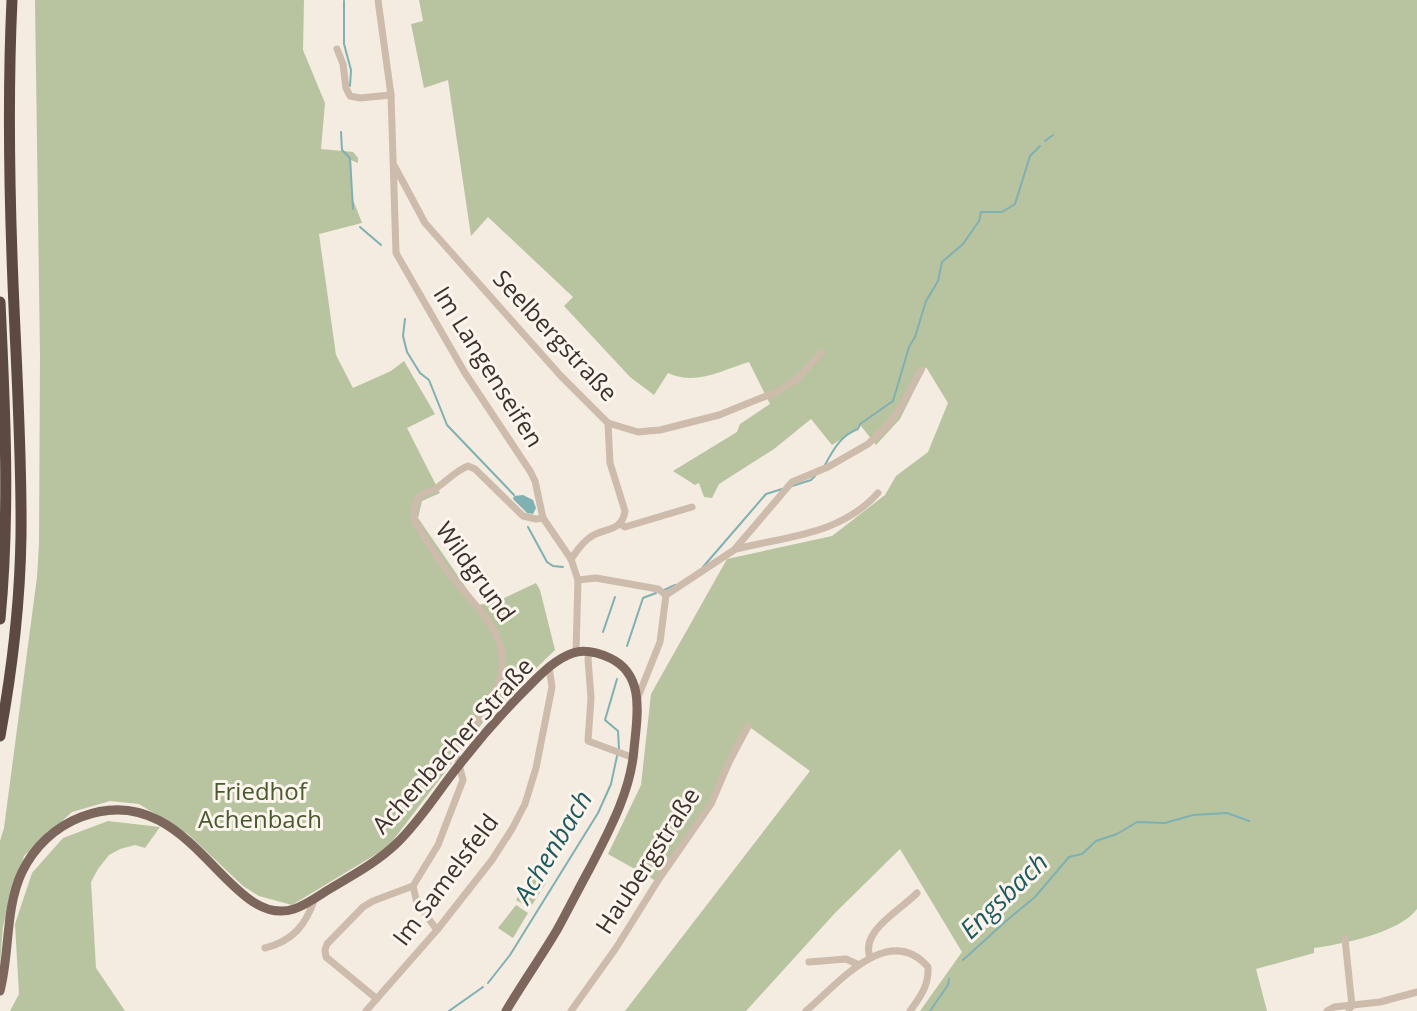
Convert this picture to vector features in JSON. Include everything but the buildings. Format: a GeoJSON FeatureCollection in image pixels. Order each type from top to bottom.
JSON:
{"type":"FeatureCollection","features":[{"type":"Feature","properties":{"kind":"highway"},"geometry":{"type":"LineString","coordinates":[[0,736],[12,658],[21,538],[9,99],[12,0]]}},
{"type":"Feature","properties":{"kind":"highway"},"geometry":{"type":"LineString","coordinates":[[0,302],[6,481],[0,619]]}},
{"type":"Feature","properties":{"kind":"main road","name":"Achenbacher Straße"},"geometry":{"type":"LineString","coordinates":[[0,991],[13,898],[22,872],[35,851],[67,823],[89,814],[123,810],[150,816],[189,841],[244,896],[261,907],[277,911],[294,909],[363,869],[395,845],[419,820],[458,766],[507,708],[562,658],[576,652],[610,657],[634,683],[638,697]]}},
{"type":"Feature","properties":{"kind":"main road"},"geometry":{"type":"LineString","coordinates":[[506,1011],[557,930],[606,836],[627,785],[634,758],[638,697]]}},
{"type":"Feature","properties":{"kind":"street","name":"Im Langenseifen"},"geometry":{"type":"LineString","coordinates":[[378,0],[391,95],[396,253],[465,373],[530,471],[543,518],[571,559],[578,580],[576,652]]}},
{"type":"Feature","properties":{"kind":"street"},"geometry":{"type":"LineString","coordinates":[[337,49],[350,96],[391,95]]}},
{"type":"Feature","properties":{"kind":"street","name":"Seelbergstraße"},"geometry":{"type":"LineString","coordinates":[[393,163],[425,223],[560,375],[608,423],[638,432],[660,430],[719,415],[776,392],[797,379],[821,353]]}},
{"type":"Feature","properties":{"kind":"street"},"geometry":{"type":"LineString","coordinates":[[638,697],[660,642],[666,595],[734,550],[792,482],[828,467],[881,433],[901,407],[921,370]]}},
{"type":"Feature","properties":{"kind":"street"},"geometry":{"type":"LineString","coordinates":[[571,559],[589,537],[620,524],[624,518],[625,511],[610,463],[608,423]]}},
{"type":"Feature","properties":{"kind":"street","name":"Wildgrund"},"geometry":{"type":"LineString","coordinates":[[458,766],[456,753],[493,695],[501,674],[502,647],[490,622],[447,571],[421,533],[413,518],[415,505],[418,497],[468,466],[475,469],[523,516],[543,518]]}},
{"type":"Feature","properties":{"kind":"street"},"geometry":{"type":"LineString","coordinates":[[734,550],[808,535],[838,523],[878,493]]}},
{"type":"Feature","properties":{"kind":"street"},"geometry":{"type":"LineString","coordinates":[[620,524],[625,527],[692,507]]}},
{"type":"Feature","properties":{"kind":"street"},"geometry":{"type":"LineString","coordinates":[[578,580],[596,578],[658,589],[666,595]]}},
{"type":"Feature","properties":{"kind":"street"},"geometry":{"type":"LineString","coordinates":[[589,652],[591,698],[588,741],[634,758]]}},
{"type":"Feature","properties":{"kind":"street","name":"Im Samelsfeld"},"geometry":{"type":"LineString","coordinates":[[366,1011],[437,930],[492,860],[512,829],[525,804],[536,768],[552,687],[549,667]]}},
{"type":"Feature","properties":{"kind":"street","name":"Haubergstraße"},"geometry":{"type":"LineString","coordinates":[[571,1011],[711,804],[748,726]]}},
{"type":"Feature","properties":{"kind":"street"},"geometry":{"type":"LineString","coordinates":[[377,999],[326,957],[327,944],[363,907],[413,886],[438,845],[463,780],[458,766]]}},
{"type":"Feature","properties":{"kind":"street"},"geometry":{"type":"LineString","coordinates":[[413,886],[417,903],[437,930]]}},
{"type":"Feature","properties":{"kind":"street"},"geometry":{"type":"LineString","coordinates":[[870,957],[867,948],[871,936],[917,893]]}},
{"type":"Feature","properties":{"kind":"street"},"geometry":{"type":"LineString","coordinates":[[265,948],[282,944],[300,928],[315,898]]}},
{"type":"Feature","properties":{"kind":"street"},"geometry":{"type":"LineString","coordinates":[[1345,939],[1350,1008]]}},
{"type":"Feature","properties":{"kind":"street"},"geometry":{"type":"LineString","coordinates":[[806,1011],[857,964],[886,953],[907,952],[919,957],[928,967],[929,980],[910,1011]]}},
{"type":"Feature","properties":{"kind":"street"},"geometry":{"type":"LineString","coordinates":[[809,962],[846,959],[857,964]]}},
{"type":"Feature","properties":{"kind":"street"},"geometry":{"type":"LineString","coordinates":[[1327,1011],[1334,1007],[1350,1008],[1417,992]]}},
{"type":"Feature","properties":{"kind":"green space","name":"Friedhof Achenbach"},"geometry":{"type":"Polygon","coordinates":[[[35,0],[304,0],[303,50],[325,103],[321,149],[353,152],[358,158],[358,163],[351,160],[352,197],[362,223],[319,234],[336,355],[353,388],[391,371],[404,361],[435,414],[407,428],[440,493],[422,501],[418,518],[478,605],[496,602],[536,583],[555,650],[490,713],[388,847],[292,905],[259,896],[243,886],[188,834],[139,804],[110,801],[72,812],[24,856],[3,926],[0,965],[0,841],[39,544],[35,0]]]}},
{"type":"Feature","properties":{"kind":"green space"},"geometry":{"type":"Polygon","coordinates":[[[419,0],[1417,0],[1417,909],[1384,931],[1314,948],[1314,953],[1256,969],[1267,1011],[920,1011],[962,952],[900,849],[835,913],[746,1011],[625,1011],[810,771],[751,728],[708,811],[656,881],[608,854],[641,785],[651,694],[727,559],[832,536],[885,495],[896,476],[928,452],[948,403],[926,367],[900,419],[876,445],[861,426],[832,445],[811,419],[774,449],[719,484],[712,498],[704,497],[699,483],[695,485],[673,471],[737,432],[740,424],[770,404],[749,362],[699,377],[678,377],[668,373],[654,395],[630,377],[564,306],[573,297],[488,217],[471,236],[448,80],[424,88],[411,24],[423,21],[419,0]]]}},
{"type":"Feature","properties":{"kind":"green space"},"geometry":{"type":"Polygon","coordinates":[[[108,821],[160,827],[145,848],[135,845],[109,855],[91,882],[96,968],[125,1011],[10,1011],[19,994],[15,924],[32,873],[63,838],[108,821]]]}},
{"type":"Feature","properties":{"kind":"green space"},"geometry":{"type":"Polygon","coordinates":[[[533,874],[546,883],[530,908],[516,900],[533,874]]]}},
{"type":"Feature","properties":{"kind":"green space"},"geometry":{"type":"Polygon","coordinates":[[[516,905],[528,913],[513,938],[498,928],[516,905]]]}},
{"type":"Feature","properties":{"kind":"water"},"geometry":{"type":"Polygon","coordinates":[[[523,495],[533,500],[536,508],[533,514],[527,513],[513,499],[514,496],[523,495]]]}},
{"type":"Feature","properties":{"kind":"waterway","name":"Achenbach"},"geometry":{"type":"LineString","coordinates":[[344,1],[344,44],[351,70],[350,86]]}},
{"type":"Feature","properties":{"kind":"waterway","name":"Achenbach"},"geometry":{"type":"LineString","coordinates":[[341,132],[342,150],[350,158],[353,209]]}},
{"type":"Feature","properties":{"kind":"waterway"},"geometry":{"type":"LineString","coordinates":[[1045,141],[1053,135]]}},
{"type":"Feature","properties":{"kind":"waterway"},"geometry":{"type":"LineString","coordinates":[[825,465],[842,439],[893,401],[909,347],[926,301],[938,281],[942,262],[963,244],[979,221],[981,212],[1002,212],[1015,204],[1030,156],[1040,146]]}},
{"type":"Feature","properties":{"kind":"waterway","name":"Achenbach"},"geometry":{"type":"LineString","coordinates":[[360,227],[381,245]]}},
{"type":"Feature","properties":{"kind":"waterway","name":"Achenbach"},"geometry":{"type":"LineString","coordinates":[[405,319],[403,336],[407,352],[420,373],[429,380],[447,425],[514,495]]}},
{"type":"Feature","properties":{"kind":"waterway"},"geometry":{"type":"LineString","coordinates":[[792,486],[815,476]]}},
{"type":"Feature","properties":{"kind":"waterway"},"geometry":{"type":"LineString","coordinates":[[703,567],[766,494],[782,489]]}},
{"type":"Feature","properties":{"kind":"waterway","name":"Achenbach"},"geometry":{"type":"LineString","coordinates":[[528,527],[547,562],[563,567]]}},
{"type":"Feature","properties":{"kind":"waterway"},"geometry":{"type":"LineString","coordinates":[[662,591],[675,585]]}},
{"type":"Feature","properties":{"kind":"waterway"},"geometry":{"type":"LineString","coordinates":[[627,646],[643,598],[656,593]]}},
{"type":"Feature","properties":{"kind":"waterway","name":"Achenbach"},"geometry":{"type":"LineString","coordinates":[[603,632],[615,597]]}},
{"type":"Feature","properties":{"kind":"waterway","name":"Achenbach"},"geometry":{"type":"LineString","coordinates":[[617,679],[605,720],[618,731],[619,749]]}},
{"type":"Feature","properties":{"kind":"waterway","name":"Achenbach"},"geometry":{"type":"LineString","coordinates":[[488,983],[510,955],[598,813],[611,784],[617,756]]}},
{"type":"Feature","properties":{"kind":"waterway","name":"Engsbach"},"geometry":{"type":"LineString","coordinates":[[963,960],[1035,897],[1069,857],[1082,854],[1096,841],[1117,834],[1137,822],[1165,823],[1193,815],[1227,813],[1249,821]]}},
{"type":"Feature","properties":{"kind":"waterway"},"geometry":{"type":"LineString","coordinates":[[930,1011],[949,979]]}},
{"type":"Feature","properties":{"kind":"waterway","name":"Achenbach"},"geometry":{"type":"LineString","coordinates":[[449,1011],[483,987]]}}]}
